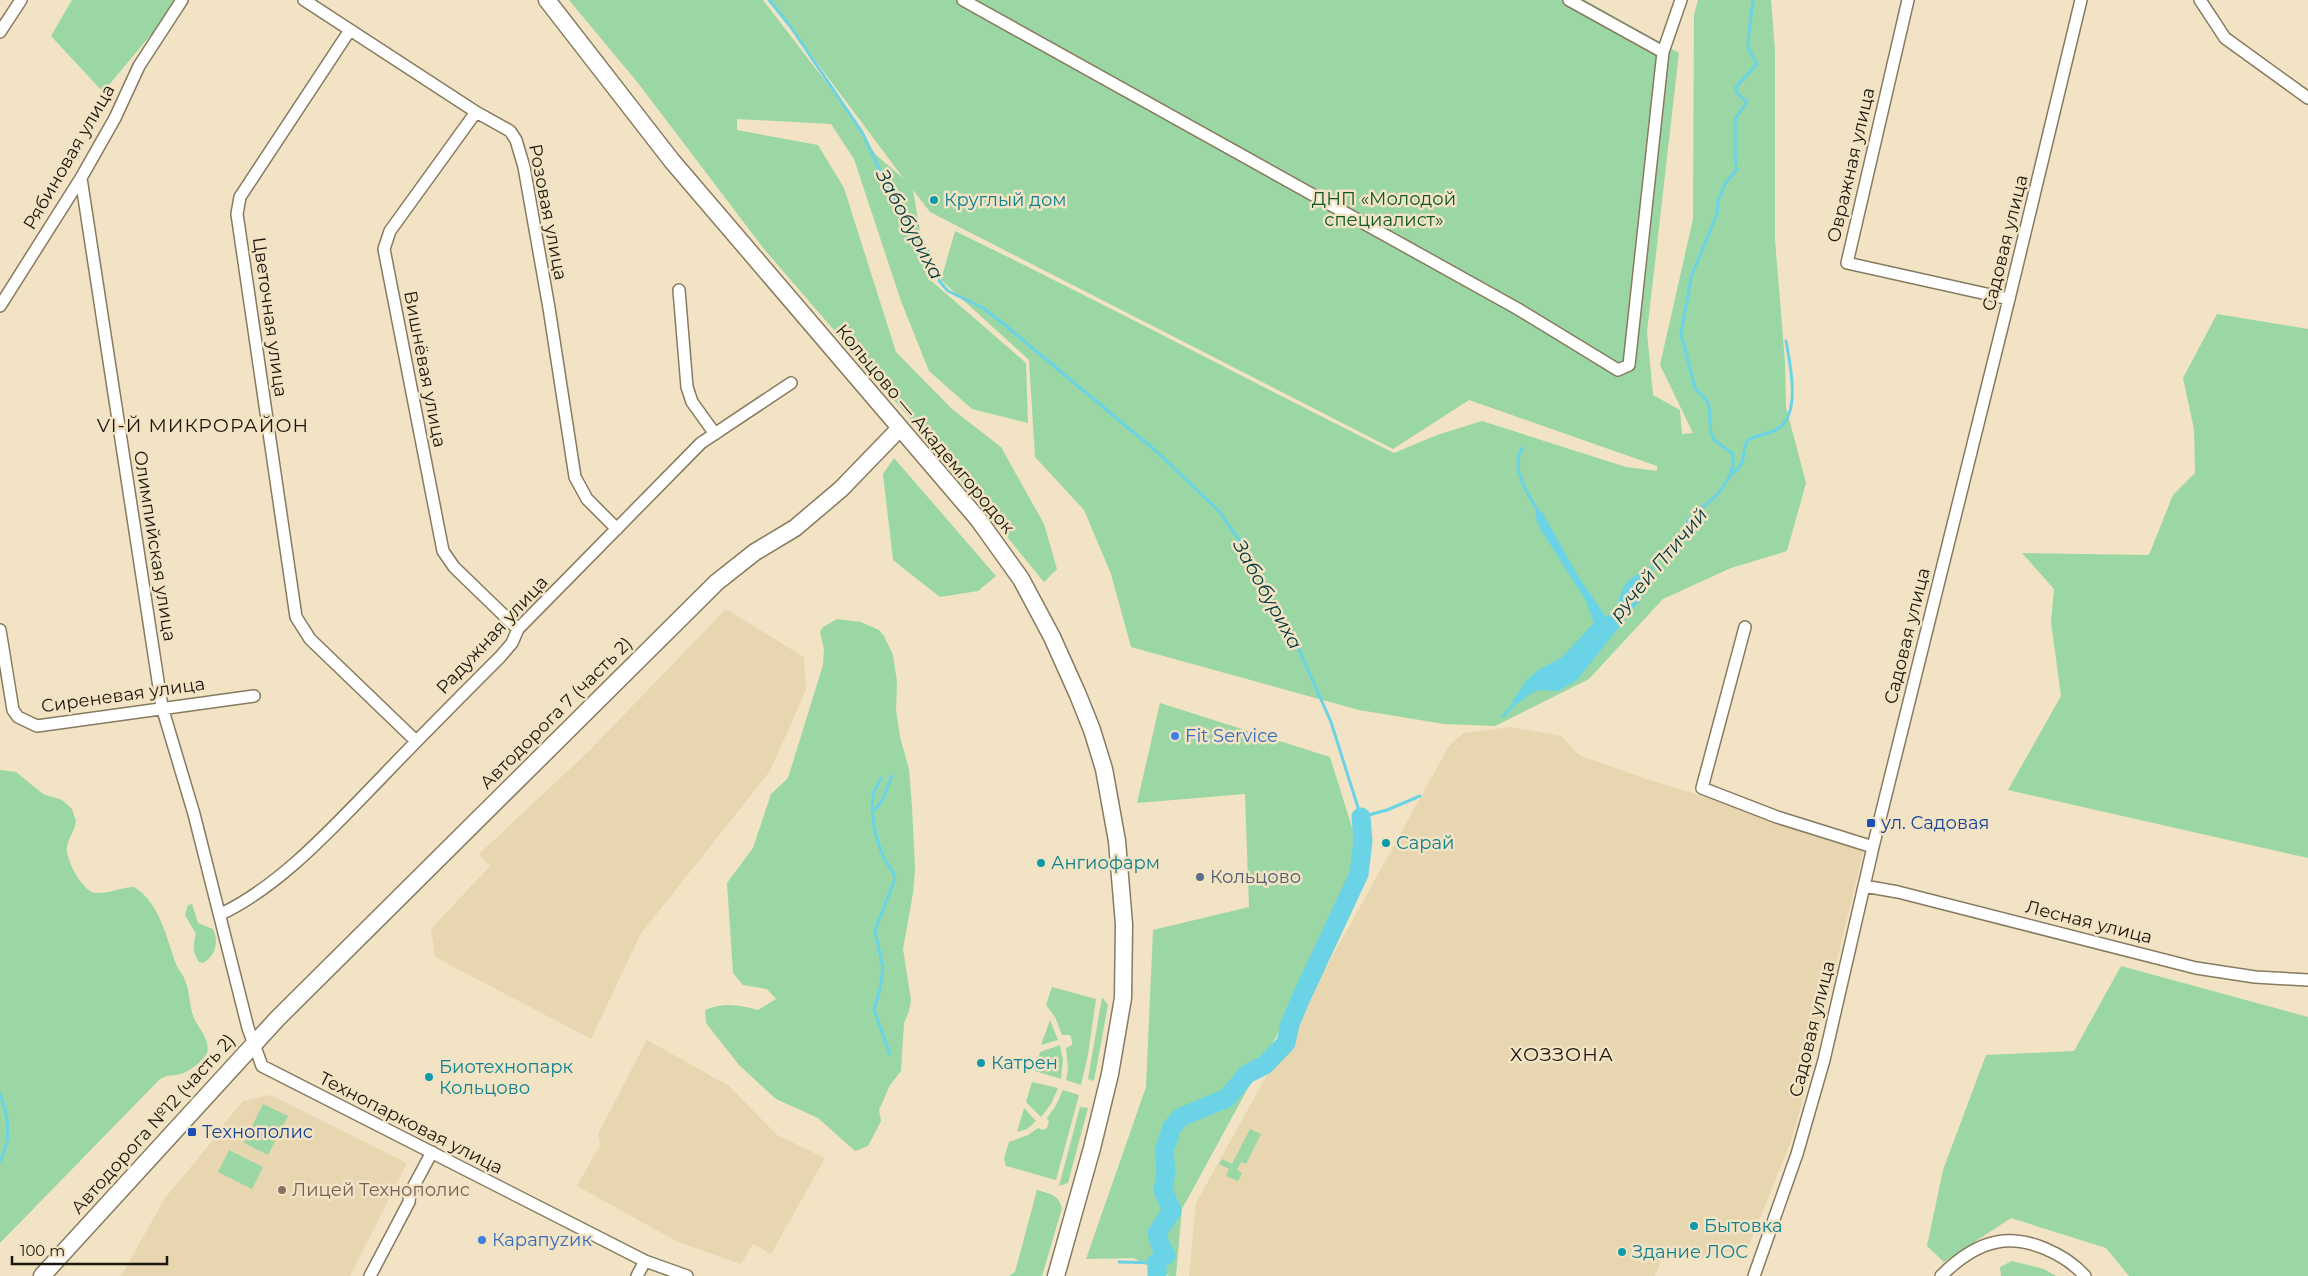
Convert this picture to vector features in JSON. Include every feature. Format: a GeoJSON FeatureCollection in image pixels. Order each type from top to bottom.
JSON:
{"type":"FeatureCollection","features":[{"type":"Feature","properties":{"kind":"main road","name":"Кольцово — Академгородок"},"geometry":{"type":"LineString","coordinates":[[547,0],[672,161],[978,519],[1021,579],[1052,637],[1092,730],[1105,778],[1116,841],[1124,924],[1123,998],[1110,1074],[1095,1138],[1056,1276]]}},
{"type":"Feature","properties":{"kind":"main road","name":"Автодорога 7 (часть 2)"},"geometry":{"type":"LineString","coordinates":[[253,1044],[716,582],[755,552],[801,522],[841,489],[900,428]]}},
{"type":"Feature","properties":{"kind":"main road","name":"Автодорога №12 (часть 2)"},"geometry":{"type":"LineString","coordinates":[[42,1276],[253,1044]]}},
{"type":"Feature","properties":{"kind":"street"},"geometry":{"type":"LineString","coordinates":[[0,32],[21,0]]}},
{"type":"Feature","properties":{"kind":"street","name":"Рябиновая улица"},"geometry":{"type":"LineString","coordinates":[[0,306],[81,178],[115,118],[139,66],[182,0]]}},
{"type":"Feature","properties":{"kind":"street","name":"Розовая улица"},"geometry":{"type":"LineString","coordinates":[[304,0],[476,112],[510,131],[519,149],[549,308],[575,477],[587,498],[617,529]]}},
{"type":"Feature","properties":{"kind":"street"},"geometry":{"type":"LineString","coordinates":[[963,0],[1518,309],[1618,370],[1629,365],[1663,52],[1681,0]]}},
{"type":"Feature","properties":{"kind":"street"},"geometry":{"type":"LineString","coordinates":[[1569,0],[1663,52]]}},
{"type":"Feature","properties":{"kind":"street","name":"Овражная улица"},"geometry":{"type":"LineString","coordinates":[[1908,0],[1846,263],[2009,299]]}},
{"type":"Feature","properties":{"kind":"street","name":"Садовая улица"},"geometry":{"type":"LineString","coordinates":[[1754,1276],[1797,1154],[1824,1060],[1873,847],[2081,0]]}},
{"type":"Feature","properties":{"kind":"street"},"geometry":{"type":"LineString","coordinates":[[2200,0],[2225,38],[2308,98]]}},
{"type":"Feature","properties":{"kind":"street","name":"Цветочная улица"},"geometry":{"type":"LineString","coordinates":[[350,30],[240,197],[237,214],[296,617],[310,639],[416,741]]}},
{"type":"Feature","properties":{"kind":"street","name":"Вишнёвая улица"},"geometry":{"type":"LineString","coordinates":[[476,112],[390,231],[384,249],[443,550],[454,567],[518,629]]}},
{"type":"Feature","properties":{"kind":"street","name":"Олимпийская улица"},"geometry":{"type":"LineString","coordinates":[[81,178],[162,707],[221,914]]}},
{"type":"Feature","properties":{"kind":"street"},"geometry":{"type":"LineString","coordinates":[[678,290],[687,387],[692,402],[715,434]]}},
{"type":"Feature","properties":{"kind":"street","name":"Радужная улица"},"geometry":{"type":"LineString","coordinates":[[221,914],[242,904],[300,857],[332,828],[500,657],[512,643],[518,629],[701,443],[791,383]]}},
{"type":"Feature","properties":{"kind":"street"},"geometry":{"type":"LineString","coordinates":[[1745,627],[1702,788],[1777,817],[1873,847]]}},
{"type":"Feature","properties":{"kind":"street","name":"Сиреневая улица"},"geometry":{"type":"LineString","coordinates":[[0,630],[10,700],[18,717],[37,726],[162,707],[254,696]]}},
{"type":"Feature","properties":{"kind":"street","name":"Лесная улица"},"geometry":{"type":"LineString","coordinates":[[1864,886],[1898,892],[2196,968],[2255,977],[2308,980]]}},
{"type":"Feature","properties":{"kind":"street","name":"Технопарковая улица"},"geometry":{"type":"LineString","coordinates":[[221,914],[253,1044],[262,1066],[274,1074],[645,1261],[688,1276]]}},
{"type":"Feature","properties":{"kind":"street"},"geometry":{"type":"LineString","coordinates":[[370,1276],[409,1202],[410,1193],[432,1152]]}},
{"type":"Feature","properties":{"kind":"street"},"geometry":{"type":"LineString","coordinates":[[1941,1276],[1954,1264],[1978,1248],[1998,1241],[2027,1243],[2056,1253],[2078,1268],[2084,1276]]}},
{"type":"Feature","properties":{"kind":"street"},"geometry":{"type":"LineString","coordinates":[[637,1276],[645,1261]]}},
{"type":"Feature","properties":{"kind":"shaded area"},"geometry":{"type":"Polygon","coordinates":[[[726,609],[804,657],[806,690],[770,771],[640,935],[591,1039],[435,957],[431,929],[490,866],[479,854],[588,752],[726,609]]]}},
{"type":"Feature","properties":{"kind":"shaded area"},"geometry":{"type":"Polygon","coordinates":[[[1511,727],[1561,736],[1579,755],[1643,778],[1728,804],[1864,850],[1791,1141],[1748,1248],[1699,1258],[1667,1246],[1655,1276],[1189,1276],[1196,1203],[1449,746],[1464,733],[1511,727]]]}},
{"type":"Feature","properties":{"kind":"shaded area"},"geometry":{"type":"Polygon","coordinates":[[[647,1040],[729,1086],[777,1135],[825,1158],[771,1254],[753,1244],[741,1264],[678,1242],[577,1186],[600,1145],[598,1134],[647,1040]]]}},
{"type":"Feature","properties":{"kind":"shaded area","name":"Лицей Технополис"},"geometry":{"type":"Polygon","coordinates":[[[270,1095],[407,1163],[350,1276],[120,1276],[165,1198],[214,1139],[217,1132],[243,1101],[270,1095]]]}},
{"type":"Feature","properties":{"kind":"green space"},"geometry":{"type":"Polygon","coordinates":[[[72,0],[180,0],[103,92],[51,36],[72,0]]]}},
{"type":"Feature","properties":{"kind":"green space","name":"ДНП «Молодой специалист»"},"geometry":{"type":"Polygon","coordinates":[[[569,0],[763,0],[843,104],[875,154],[904,179],[770,0],[1585,0],[1679,53],[1647,332],[1653,395],[1680,410],[1682,434],[1693,433],[1660,365],[1693,219],[1694,15],[1698,0],[1771,0],[1775,51],[1775,240],[1785,362],[1786,407],[1806,483],[1787,551],[1731,568],[1663,599],[1589,679],[1495,726],[1444,724],[1359,710],[1131,647],[1111,574],[1084,510],[1035,457],[1029,360],[941,280],[955,231],[1394,453],[1437,435],[1482,421],[1626,467],[1657,471],[1657,466],[1469,400],[1393,449],[930,212],[913,190],[928,278],[1026,363],[1028,423],[972,409],[929,371],[901,301],[854,159],[831,124],[737,119],[737,130],[818,145],[844,188],[896,352],[952,409],[1001,447],[1044,524],[1057,569],[1044,582],[914,423],[764,249],[638,83],[569,0]]]}},
{"type":"Feature","properties":{"kind":"green space"},"geometry":{"type":"Polygon","coordinates":[[[2217,314],[2308,329],[2308,858],[2008,790],[2061,696],[2051,622],[2054,589],[2022,553],[2149,555],[2173,495],[2195,473],[2194,429],[2183,378],[2217,314]]]}},
{"type":"Feature","properties":{"kind":"green space"},"geometry":{"type":"Polygon","coordinates":[[[894,458],[996,576],[978,591],[940,597],[893,560],[883,474],[894,458]]]}},
{"type":"Feature","properties":{"kind":"green space"},"geometry":{"type":"Polygon","coordinates":[[[837,619],[861,622],[879,630],[893,655],[897,682],[896,710],[900,737],[909,769],[915,869],[913,893],[903,949],[911,1000],[904,1023],[901,1071],[890,1085],[879,1110],[881,1121],[868,1146],[855,1151],[818,1118],[776,1099],[739,1065],[706,1023],[705,1010],[712,1007],[731,1005],[758,1010],[776,999],[767,989],[743,985],[733,973],[727,883],[753,848],[771,794],[788,778],[823,665],[824,649],[820,632],[823,627],[837,619]]]}},
{"type":"Feature","properties":{"kind":"green space"},"geometry":{"type":"Polygon","coordinates":[[[1160,703],[1330,757],[1366,872],[1182,1209],[1176,1276],[1169,1276],[1133,1258],[1086,1259],[1146,1087],[1153,930],[1249,907],[1245,794],[1137,803],[1160,703]]]}},
{"type":"Feature","properties":{"kind":"green space"},"geometry":{"type":"Polygon","coordinates":[[[0,770],[16,772],[43,794],[62,800],[72,809],[76,821],[67,852],[72,867],[86,888],[91,892],[101,893],[134,887],[150,902],[161,921],[177,966],[185,980],[192,1013],[206,1039],[208,1048],[205,1056],[191,1069],[159,1080],[0,1243],[0,770]]]}},
{"type":"Feature","properties":{"kind":"green space"},"geometry":{"type":"Polygon","coordinates":[[[192,904],[198,923],[213,929],[216,938],[215,948],[211,956],[203,963],[199,962],[195,955],[196,934],[185,915],[188,905],[192,904]]]}},
{"type":"Feature","properties":{"kind":"green space"},"geometry":{"type":"Polygon","coordinates":[[[2121,966],[2308,1017],[2308,1276],[2129,1276],[2106,1248],[2011,1218],[1944,1262],[1927,1246],[1943,1170],[1986,1055],[2074,1051],[2121,966]]]}},
{"type":"Feature","properties":{"kind":"green space"},"geometry":{"type":"Polygon","coordinates":[[[1052,987],[1096,999],[1088,1055],[1081,1085],[1066,1080],[1068,1068],[1066,1048],[1072,1045],[1072,1040],[1070,1035],[1062,1035],[1055,1017],[1046,1005],[1052,987]]]}},
{"type":"Feature","properties":{"kind":"green space"},"geometry":{"type":"Polygon","coordinates":[[[1102,997],[1108,1005],[1094,1081],[1088,1079],[1102,997]]]}},
{"type":"Feature","properties":{"kind":"green space"},"geometry":{"type":"Polygon","coordinates":[[[1050,1020],[1058,1040],[1041,1045],[1050,1020]]]}},
{"type":"Feature","properties":{"kind":"green space"},"geometry":{"type":"Polygon","coordinates":[[[1060,1045],[1063,1060],[1061,1079],[1035,1071],[1040,1052],[1060,1045]]]}},
{"type":"Feature","properties":{"kind":"green space"},"geometry":{"type":"Polygon","coordinates":[[[1032,1082],[1058,1088],[1051,1104],[1041,1117],[1026,1102],[1032,1082]]]}},
{"type":"Feature","properties":{"kind":"green space"},"geometry":{"type":"Polygon","coordinates":[[[1063,1090],[1079,1095],[1056,1180],[1006,1166],[1004,1158],[1009,1142],[1028,1135],[1038,1128],[1043,1130],[1047,1128],[1049,1122],[1047,1118],[1063,1090]]]}},
{"type":"Feature","properties":{"kind":"green space"},"geometry":{"type":"Polygon","coordinates":[[[263,1104],[288,1116],[268,1155],[244,1143],[263,1104]]]}},
{"type":"Feature","properties":{"kind":"green space"},"geometry":{"type":"Polygon","coordinates":[[[1080,1107],[1088,1108],[1068,1183],[1059,1186],[1080,1107]]]}},
{"type":"Feature","properties":{"kind":"green space"},"geometry":{"type":"Polygon","coordinates":[[[1024,1108],[1036,1121],[1027,1129],[1017,1132],[1024,1108]]]}},
{"type":"Feature","properties":{"kind":"green space"},"geometry":{"type":"Polygon","coordinates":[[[1250,1129],[1261,1134],[1246,1164],[1241,1162],[1237,1170],[1242,1173],[1238,1181],[1226,1176],[1229,1169],[1219,1164],[1222,1159],[1232,1164],[1250,1129]]]}},
{"type":"Feature","properties":{"kind":"green space"},"geometry":{"type":"Polygon","coordinates":[[[229,1150],[263,1167],[252,1189],[218,1172],[229,1150]]]}},
{"type":"Feature","properties":{"kind":"green space"},"geometry":{"type":"Polygon","coordinates":[[[1037,1190],[1056,1197],[1062,1208],[1042,1276],[1009,1276],[1015,1272],[1037,1190]]]}},
{"type":"Feature","properties":{"kind":"green space"},"geometry":{"type":"Polygon","coordinates":[[[2012,1261],[2044,1269],[2056,1276],[2001,1276],[2000,1267],[2012,1261]]]}},
{"type":"Feature","properties":{"kind":"water"},"geometry":{"type":"Polygon","coordinates":[[[1537,510],[1542,512],[1578,576],[1606,617],[1614,612],[1623,588],[1636,575],[1643,573],[1648,578],[1649,585],[1643,597],[1577,680],[1558,691],[1541,690],[1532,693],[1515,705],[1512,702],[1526,681],[1538,670],[1561,658],[1594,623],[1586,601],[1539,527],[1535,516],[1537,510]]]}},
{"type":"Feature","properties":{"kind":"waterway","name":"Забобуриха"},"geometry":{"type":"LineString","coordinates":[[769,0],[790,26],[862,132],[907,226],[927,248],[940,282],[948,291],[983,308],[1005,325],[1157,452],[1218,510],[1247,551],[1301,654],[1331,722],[1361,817],[1387,810],[1420,796]]}},
{"type":"Feature","properties":{"kind":"waterway","name":"ручей Птичий"},"geometry":{"type":"LineString","coordinates":[[1646,580],[1657,559],[1679,543],[1688,520],[1718,494],[1730,476],[1733,464],[1733,454],[1714,440],[1711,433],[1708,402],[1695,388],[1681,334],[1691,277],[1717,214],[1718,201],[1725,184],[1737,169],[1735,157],[1735,119],[1747,102],[1736,92],[1736,87],[1757,64],[1749,50],[1748,42],[1753,0]]}},
{"type":"Feature","properties":{"kind":"waterway"},"geometry":{"type":"LineString","coordinates":[[1730,475],[1736,471],[1743,460],[1747,441],[1779,428],[1786,421],[1792,400],[1790,362],[1786,341]]}},
{"type":"Feature","properties":{"kind":"waterway"},"geometry":{"type":"LineString","coordinates":[[1522,448],[1518,464],[1519,473],[1539,513]]}},
{"type":"Feature","properties":{"kind":"waterway","name":"ручей Птичий"},"geometry":{"type":"LineString","coordinates":[[1503,716],[1516,702]]}},
{"type":"Feature","properties":{"kind":"waterway"},"geometry":{"type":"LineString","coordinates":[[873,811],[882,799],[892,776]]}},
{"type":"Feature","properties":{"kind":"waterway"},"geometry":{"type":"LineString","coordinates":[[881,778],[874,792],[872,807],[874,825],[881,851],[895,879],[875,930],[883,969],[874,1010],[890,1054]]}},
{"type":"Feature","properties":{"kind":"waterway","name":"Забобуриха"},"geometry":{"type":"LineString","coordinates":[[1157,1274],[1157,1262],[1166,1255],[1157,1233],[1172,1211],[1163,1190],[1166,1172],[1164,1151],[1172,1127],[1181,1117],[1227,1098],[1247,1074],[1265,1065],[1286,1043],[1290,1024],[1301,998],[1359,874],[1363,841],[1361,817]]}},
{"type":"Feature","properties":{"kind":"waterway","name":"Забобуриха"},"geometry":{"type":"LineString","coordinates":[[0,1094],[8,1128],[4,1153],[0,1161]]}},
{"type":"Feature","properties":{"kind":"waterway"},"geometry":{"type":"LineString","coordinates":[[1119,1262],[1156,1263]]}},
{"type":"Feature","properties":{"kind":"place","name":"Круглый дом"},"geometry":{"type":"Point","coordinates":[934,200]}},
{"type":"Feature","properties":{"kind":"place","name":"Fit Service"},"geometry":{"type":"Point","coordinates":[1175,736]}},
{"type":"Feature","properties":{"kind":"place","name":"ул. Садовая"},"geometry":{"type":"Point","coordinates":[1871,823]}},
{"type":"Feature","properties":{"kind":"place","name":"Сарай"},"geometry":{"type":"Point","coordinates":[1386,843]}},
{"type":"Feature","properties":{"kind":"place","name":"Ангиофарм"},"geometry":{"type":"Point","coordinates":[1041,863]}},
{"type":"Feature","properties":{"kind":"place","name":"Кольцово"},"geometry":{"type":"Point","coordinates":[1200,877]}},
{"type":"Feature","properties":{"kind":"place","name":"Катрен"},"geometry":{"type":"Point","coordinates":[981,1063]}},
{"type":"Feature","properties":{"kind":"place","name":"Биотехнопарк Кольцово"},"geometry":{"type":"Point","coordinates":[429,1077]}},
{"type":"Feature","properties":{"kind":"place","name":"Технополис"},"geometry":{"type":"Point","coordinates":[192,1132]}},
{"type":"Feature","properties":{"kind":"place","name":"Лицей Технополис"},"geometry":{"type":"Point","coordinates":[282,1190]}},
{"type":"Feature","properties":{"kind":"place","name":"Бытовка"},"geometry":{"type":"Point","coordinates":[1694,1226]}},
{"type":"Feature","properties":{"kind":"place","name":"Карапуzик"},"geometry":{"type":"Point","coordinates":[482,1240]}},
{"type":"Feature","properties":{"kind":"place","name":"Здание ЛОС"},"geometry":{"type":"Point","coordinates":[1622,1252]}},
{"type":"Feature","properties":{"kind":"district","name":"VI-Й МИКРОРАЙОН"},"geometry":{"type":"Point","coordinates":[203,425]}},
{"type":"Feature","properties":{"kind":"district","name":"ХОЗЗОНА"},"geometry":{"type":"Point","coordinates":[1562,1054]}}]}
